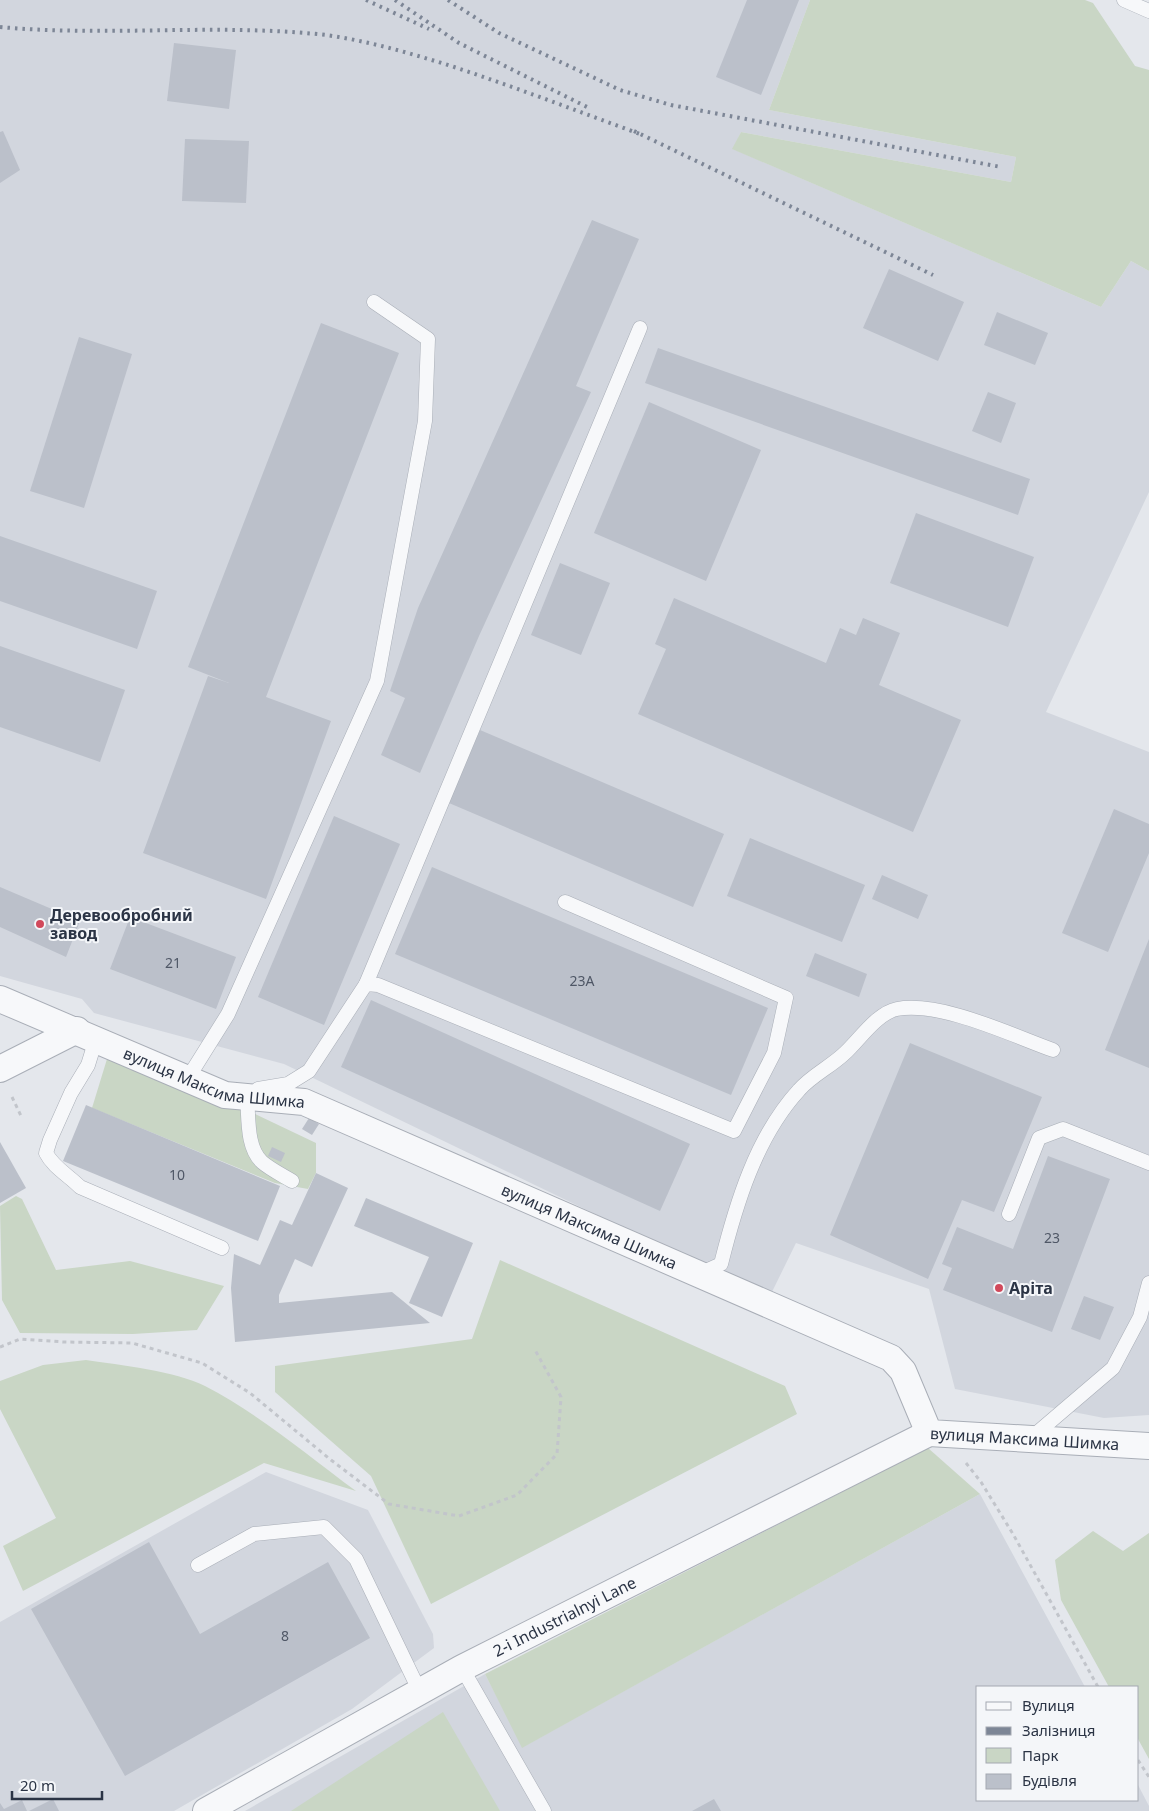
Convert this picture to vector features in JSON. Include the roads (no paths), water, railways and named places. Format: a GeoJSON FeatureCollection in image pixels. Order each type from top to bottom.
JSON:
{"type":"FeatureCollection","features":[{"type":"Feature","properties":{"kind":"street","name":"вулиця Максима Шимка"},"geometry":{"type":"LineString","coordinates":[[0,999],[188,1078],[236,1096],[304,1102],[891,1358],[903,1371],[929,1433],[1149,1446]]}},
{"type":"Feature","properties":{"kind":"street"},"geometry":{"type":"LineString","coordinates":[[0,1069],[86,1035]]}},
{"type":"Feature","properties":{"kind":"street","name":"2-i Industrialnyi Lane"},"geometry":{"type":"LineString","coordinates":[[206,1811],[462,1668],[929,1433]]}},
{"type":"Feature","properties":{"kind":"lane"},"geometry":{"type":"LineString","coordinates":[[1124,0],[1149,11]]}},
{"type":"Feature","properties":{"kind":"lane"},"geometry":{"type":"LineString","coordinates":[[188,1078],[232,1007],[377,681],[425,421],[428,339],[374,302]]}},
{"type":"Feature","properties":{"kind":"lane"},"geometry":{"type":"LineString","coordinates":[[292,1181],[261,1161],[250,1140],[236,1096],[288,1084],[309,1071],[366,984],[640,328]]}},
{"type":"Feature","properties":{"kind":"lane"},"geometry":{"type":"LineString","coordinates":[[366,984],[378,984],[734,1131],[774,1053],[786,998],[565,902]]}},
{"type":"Feature","properties":{"kind":"lane"},"geometry":{"type":"LineString","coordinates":[[699,1274],[721,1264],[732,1220],[768,1131],[800,1089],[842,1056],[870,1025],[896,1009],[937,1009],[1052,1050]]}},
{"type":"Feature","properties":{"kind":"lane"},"geometry":{"type":"LineString","coordinates":[[86,1035],[88,1065],[72,1093],[50,1140],[46,1153],[52,1164],[64,1171],[80,1187],[222,1248]]}},
{"type":"Feature","properties":{"kind":"lane"},"geometry":{"type":"LineString","coordinates":[[1008,1214],[1039,1138],[1063,1129],[1149,1163]]}},
{"type":"Feature","properties":{"kind":"lane"},"geometry":{"type":"LineString","coordinates":[[1031,1438],[1113,1368],[1140,1317],[1149,1283]]}},
{"type":"Feature","properties":{"kind":"lane"},"geometry":{"type":"LineString","coordinates":[[198,1565],[254,1534],[324,1527],[356,1559],[420,1692]]}},
{"type":"Feature","properties":{"kind":"lane"},"geometry":{"type":"LineString","coordinates":[[462,1668],[544,1811]]}},
{"type":"Feature","properties":{"kind":"railway"},"geometry":{"type":"LineString","coordinates":[[366,0],[429,29]]}},
{"type":"Feature","properties":{"kind":"railway"},"geometry":{"type":"LineString","coordinates":[[395,0],[459,43],[589,108]]}},
{"type":"Feature","properties":{"kind":"railway"},"geometry":{"type":"LineString","coordinates":[[448,0],[499,33],[620,90],[671,105],[1001,167]]}},
{"type":"Feature","properties":{"kind":"railway"},"geometry":{"type":"LineString","coordinates":[[0,27],[81,31],[245,30],[326,35],[389,48],[451,66],[640,134]]}},
{"type":"Feature","properties":{"kind":"railway"},"geometry":{"type":"LineString","coordinates":[[634,131],[933,275]]}},
{"type":"Feature","properties":{"kind":"place","name":"Деревообробний завод"},"geometry":{"type":"Point","coordinates":[40,924]}},
{"type":"Feature","properties":{"kind":"place","name":"Аріта"},"geometry":{"type":"Point","coordinates":[999,1288]}}]}
